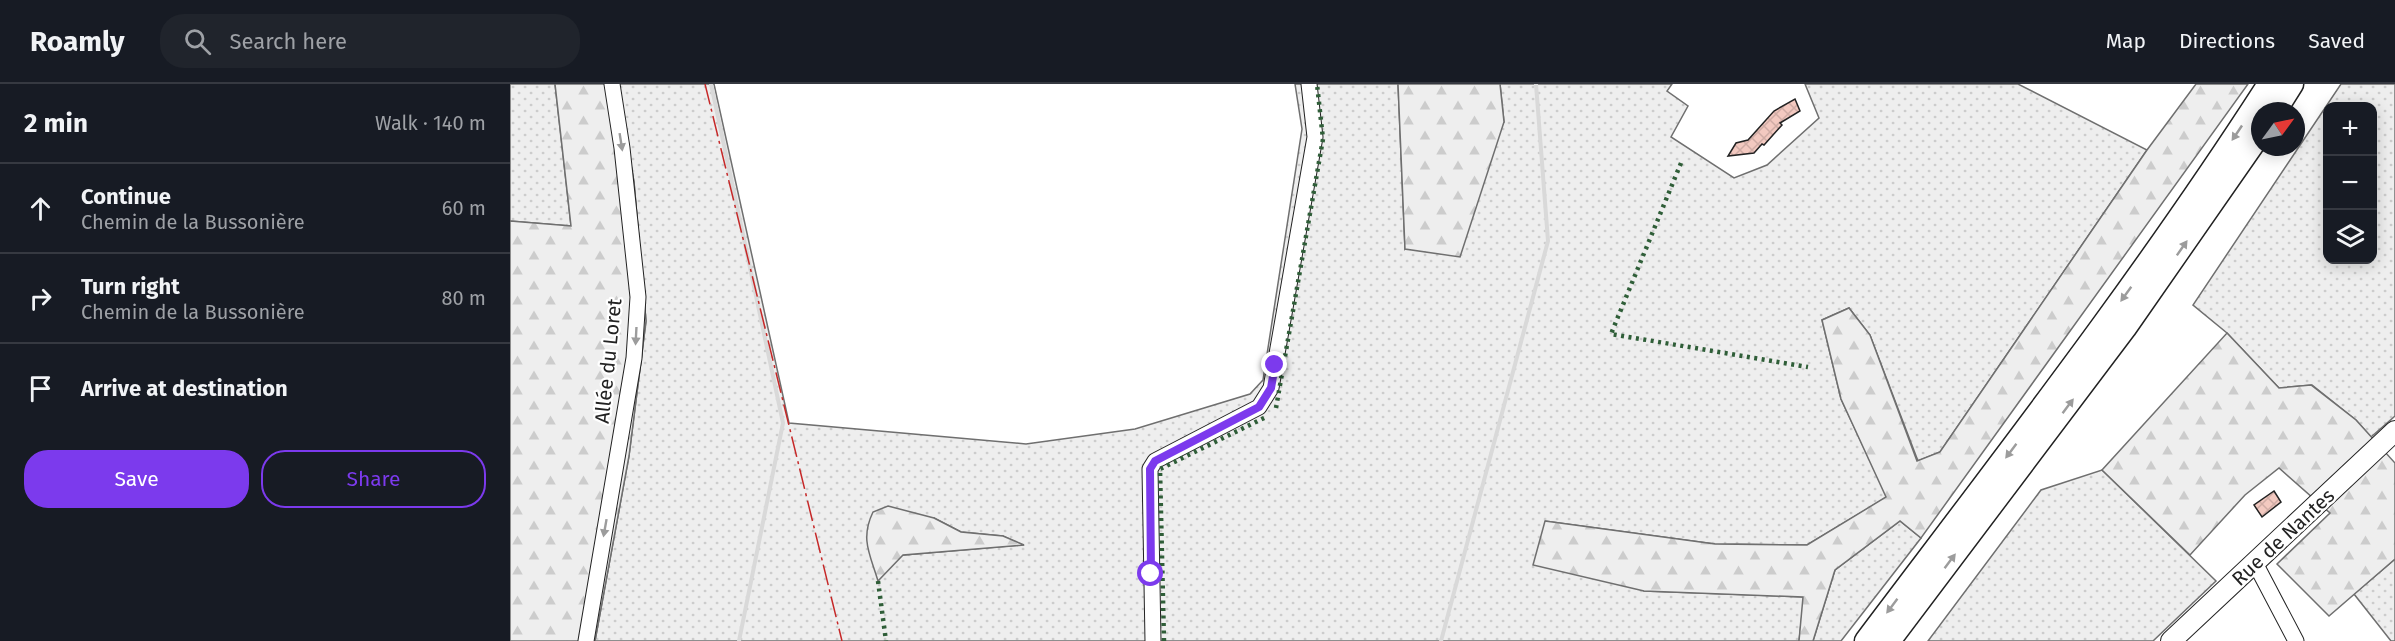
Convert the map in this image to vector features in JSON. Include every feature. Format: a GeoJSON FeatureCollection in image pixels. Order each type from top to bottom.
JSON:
{"type":"FeatureCollection","features":[{"type":"Feature","properties":{"kind":"highway"},"geometry":{"type":"LineString","coordinates":[[1866,641],[2109,317],[2269,84]]}},
{"type":"Feature","properties":{"kind":"highway"},"geometry":{"type":"LineString","coordinates":[[2281,102],[2292,84]]}},
{"type":"Feature","properties":{"kind":"highway"},"geometry":{"type":"LineString","coordinates":[[1890,641],[2125,328],[2251,147]]}},
{"type":"Feature","properties":{"kind":"main road","name":"Rue de Nantes"},"geometry":{"type":"LineString","coordinates":[[2171,641],[2395,432]]}},
{"type":"Feature","properties":{"kind":"street","name":"Allée du Loret"},"geometry":{"type":"LineString","coordinates":[[586,641],[634,358],[638,297],[622,148],[612,84]]}},
{"type":"Feature","properties":{"kind":"street"},"geometry":{"type":"LineString","coordinates":[[1153,641],[1150,469],[1155,461],[1259,407],[1271,388],[1315,136],[1309,84]]}},
{"type":"Feature","properties":{"kind":"street"},"geometry":{"type":"LineString","coordinates":[[2255,563],[2296,641]]}},
{"type":"Feature","properties":{"kind":"green space"},"geometry":{"type":"Polygon","coordinates":[[[510,84],[555,84],[571,226],[510,221],[510,84]]]}},
{"type":"Feature","properties":{"kind":"green space"},"geometry":{"type":"Polygon","coordinates":[[[555,84],[617,84],[634,182],[646,321],[629,456],[595,641],[510,641],[510,221],[571,226],[555,84]]]}},
{"type":"Feature","properties":{"kind":"green space"},"geometry":{"type":"Polygon","coordinates":[[[617,84],[714,84],[789,423],[1026,444],[1135,429],[1250,394],[1263,380],[1302,129],[1295,84],[1398,84],[1405,249],[1504,122],[1500,84],[1672,84],[1667,91],[1688,106],[1671,137],[1734,178],[1767,165],[1819,118],[1805,84],[2018,84],[2147,150],[1940,452],[1918,461],[1870,335],[1849,308],[1822,320],[1841,399],[1887,497],[1807,545],[1715,544],[1545,521],[1644,591],[1804,597],[1799,641],[595,641],[629,456],[646,321],[634,182],[617,84]],[[934,518],[903,555],[1022,545],[1003,536],[961,532],[934,518]]]}},
{"type":"Feature","properties":{"kind":"green space"},"geometry":{"type":"Polygon","coordinates":[[[1398,84],[1500,84],[1504,122],[1460,257],[1405,249],[1398,84]]]}},
{"type":"Feature","properties":{"kind":"green space"},"geometry":{"type":"Polygon","coordinates":[[[2196,84],[2248,84],[1921,538],[1900,521],[1835,570],[1813,641],[1799,641],[1803,597],[1644,591],[1533,565],[1545,521],[1715,544],[1807,545],[1886,497],[1841,399],[1822,320],[1849,308],[1870,335],[1917,461],[1940,452],[2147,150],[2196,84]]]}},
{"type":"Feature","properties":{"kind":"green space"},"geometry":{"type":"Polygon","coordinates":[[[2341,84],[2395,84],[2395,416],[2371,437],[2356,420],[2312,385],[2279,388],[2227,333],[2193,305],[2293,156],[2305,156],[2305,138],[2323,111],[2323,264],[2377,264],[2377,102],[2329,102],[2341,84]]]}},
{"type":"Feature","properties":{"kind":"green space"},"geometry":{"type":"Polygon","coordinates":[[[2227,333],[2279,388],[2311,385],[2356,420],[2395,463],[2395,559],[2329,616],[2277,564],[2330,513],[2279,468],[2245,495],[2190,555],[2102,470],[2227,333]]]}},
{"type":"Feature","properties":{"kind":"green space"},"geometry":{"type":"Polygon","coordinates":[[[2102,470],[2216,581],[2153,641],[1928,641],[2041,490],[2102,470]]]}},
{"type":"Feature","properties":{"kind":"green space"},"geometry":{"type":"Polygon","coordinates":[[[888,506],[934,518],[961,532],[1003,536],[1024,545],[903,555],[878,581],[869,554],[867,530],[873,512],[888,506]]]}},
{"type":"Feature","properties":{"kind":"green space"},"geometry":{"type":"Polygon","coordinates":[[[1900,521],[1921,538],[1841,641],[1813,641],[1835,570],[1900,521]]]}},
{"type":"Feature","properties":{"kind":"green space"},"geometry":{"type":"Polygon","coordinates":[[[2395,559],[2395,641],[2391,641],[2354,594],[2395,559]]]}},
{"type":"Feature","properties":{"kind":"building"},"geometry":{"type":"Polygon","coordinates":[[[1795,99],[1800,111],[1780,123],[1782,125],[1764,145],[1762,144],[1754,153],[1728,156],[1736,143],[1748,140],[1774,111],[1795,99]]]}},
{"type":"Feature","properties":{"kind":"building"},"geometry":{"type":"Polygon","coordinates":[[[2274,491],[2281,502],[2262,517],[2254,505],[2274,491]]]}},
{"type":"Feature","properties":{"kind":"waterway"},"geometry":{"type":"LineString","coordinates":[[711,84],[783,423],[739,641]]}},
{"type":"Feature","properties":{"kind":"waterway"},"geometry":{"type":"LineString","coordinates":[[1441,641],[1548,241],[1536,84]]}},
{"type":"Feature","properties":{"kind":"hedge"},"geometry":{"type":"LineString","coordinates":[[1276,408],[1323,139],[1317,84]]}},
{"type":"Feature","properties":{"kind":"hedge"},"geometry":{"type":"LineString","coordinates":[[1681,163],[1611,334],[1808,367]]}},
{"type":"Feature","properties":{"kind":"hedge"},"geometry":{"type":"LineString","coordinates":[[1164,641],[1160,469],[1266,417]]}},
{"type":"Feature","properties":{"kind":"hedge"},"geometry":{"type":"LineString","coordinates":[[878,581],[886,641]]}},
{"type":"Feature","properties":{"kind":"power"},"geometry":{"type":"LineString","coordinates":[[705,84],[842,641]]}},
{"type":"Feature","properties":{"kind":"route"},"geometry":{"type":"LineString","coordinates":[[1151,574],[1150,469],[1155,461],[1259,407],[1271,388],[1275,365]]}}]}
